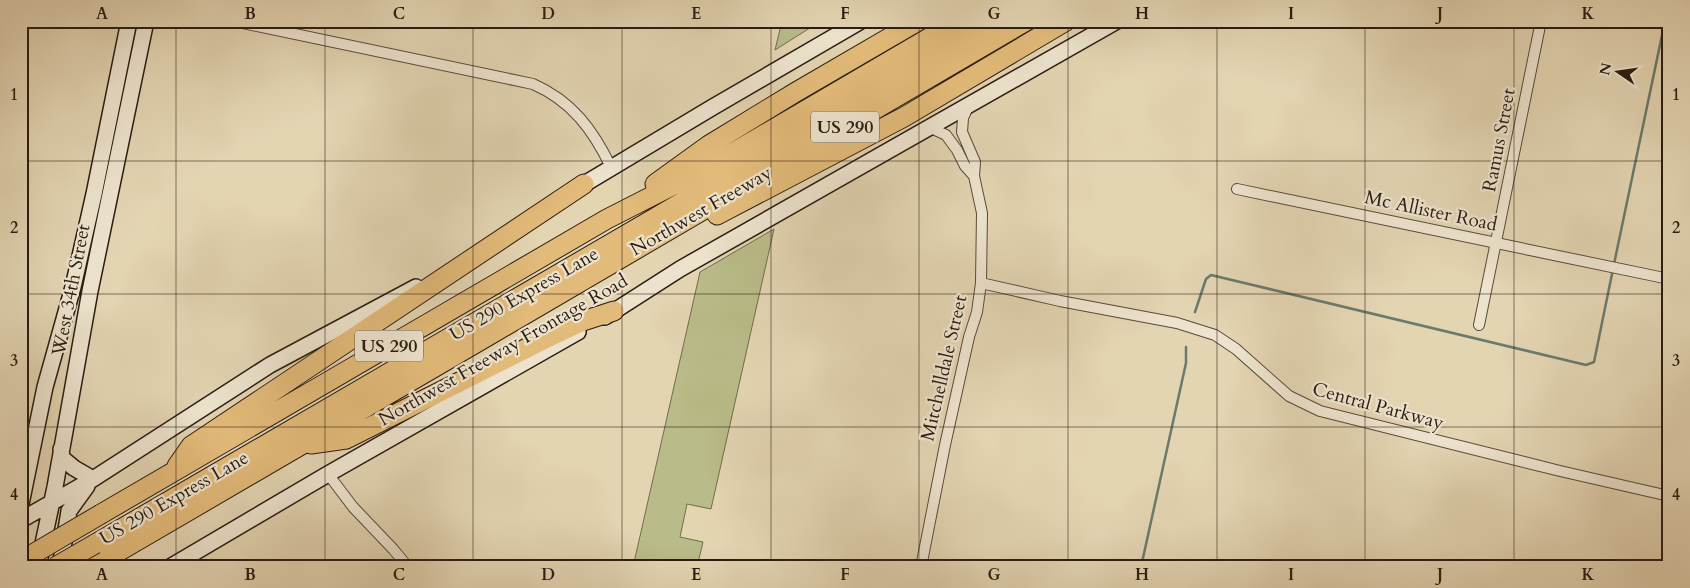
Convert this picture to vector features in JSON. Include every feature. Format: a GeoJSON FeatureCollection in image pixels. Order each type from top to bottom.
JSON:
{"type":"FeatureCollection","features":[{"type":"Feature","properties":{"kind":"highway"},"geometry":{"type":"LineString","coordinates":[[607,219],[709,145],[918,21]]}},
{"type":"Feature","properties":{"kind":"highway","name":"Northwest Freeway"},"geometry":{"type":"LineString","coordinates":[[21,561],[607,219],[705,169],[958,21]]}},
{"type":"Feature","properties":{"kind":"highway","name":"US 290 Express Lane"},"geometry":{"type":"LineString","coordinates":[[55,567],[993,21]]}},
{"type":"Feature","properties":{"kind":"highway","name":"Northwest Freeway"},"geometry":{"type":"LineString","coordinates":[[92,567],[1026,21]]}},
{"type":"Feature","properties":{"kind":"highway"},"geometry":{"type":"LineString","coordinates":[[665,232],[692,229],[851,146],[904,117],[1066,21]]}},
{"type":"Feature","properties":{"kind":"highway"},"geometry":{"type":"LineString","coordinates":[[172,473],[191,446],[584,184]]}},
{"type":"Feature","properties":{"kind":"highway"},"geometry":{"type":"LineString","coordinates":[[300,446],[346,439],[545,339],[583,321],[614,312]]}},
{"type":"Feature","properties":{"kind":"main road","name":"West 34th Street"},"geometry":{"type":"LineString","coordinates":[[21,504],[45,387],[73,288],[129,21]]}},
{"type":"Feature","properties":{"kind":"main road","name":"West 34th Street"},"geometry":{"type":"LineString","coordinates":[[38,567],[90,291],[146,21]]}},
{"type":"Feature","properties":{"kind":"main road"},"geometry":{"type":"LineString","coordinates":[[21,520],[93,479],[270,365],[446,271],[584,184],[861,21]]}},
{"type":"Feature","properties":{"kind":"main road","name":"Northwest Freeway Frontage Road"},"geometry":{"type":"LineString","coordinates":[[170,567],[328,474],[614,312],[680,268],[1117,21]]}},
{"type":"Feature","properties":{"kind":"main road"},"geometry":{"type":"LineString","coordinates":[[118,75],[134,78]]}},
{"type":"Feature","properties":{"kind":"main road"},"geometry":{"type":"LineString","coordinates":[[73,288],[90,291]]}},
{"type":"Feature","properties":{"kind":"main road"},"geometry":{"type":"LineString","coordinates":[[45,387],[72,394]]}},
{"type":"Feature","properties":{"kind":"main road"},"geometry":{"type":"LineString","coordinates":[[61,449],[62,458],[74,468],[93,479]]}},
{"type":"Feature","properties":{"kind":"main road"},"geometry":{"type":"LineString","coordinates":[[60,567],[69,511],[93,479]]}},
{"type":"Feature","properties":{"kind":"street"},"geometry":{"type":"LineString","coordinates":[[232,21],[533,84],[548,91],[569,106],[583,120],[603,151],[611,168]]}},
{"type":"Feature","properties":{"kind":"street","name":"Ramus Street"},"geometry":{"type":"LineString","coordinates":[[1479,325],[1540,21]]}},
{"type":"Feature","properties":{"kind":"street","name":"Mitchelldale Street"},"geometry":{"type":"LineString","coordinates":[[921,567],[945,445],[969,337],[977,312],[981,283],[982,213],[974,176],[976,162],[962,132],[963,118],[970,103]]}},
{"type":"Feature","properties":{"kind":"street","name":"Mitchelldale Street"},"geometry":{"type":"LineString","coordinates":[[930,126],[946,135],[957,150],[965,166],[974,176]]}},
{"type":"Feature","properties":{"kind":"street","name":"Mc Allister Road"},"geometry":{"type":"LineString","coordinates":[[1237,189],[1669,279]]}},
{"type":"Feature","properties":{"kind":"street","name":"Central Parkway"},"geometry":{"type":"LineString","coordinates":[[981,283],[1060,301],[1177,323],[1215,335],[1236,349],[1289,396],[1320,411],[1560,471],[1669,496]]}},
{"type":"Feature","properties":{"kind":"street"},"geometry":{"type":"LineString","coordinates":[[328,474],[353,507],[408,567]]}},
{"type":"Feature","properties":{"kind":"green space"},"geometry":{"type":"Polygon","coordinates":[[[782,21],[821,21],[775,50],[782,21]]]}},
{"type":"Feature","properties":{"kind":"green space"},"geometry":{"type":"Polygon","coordinates":[[[774,229],[711,509],[687,504],[680,537],[703,542],[697,567],[633,567],[700,272],[774,229]]]}},
{"type":"Feature","properties":{"kind":"waterway"},"geometry":{"type":"LineString","coordinates":[[1614,264],[1665,21]]}},
{"type":"Feature","properties":{"kind":"waterway"},"geometry":{"type":"LineString","coordinates":[[1195,312],[1206,279],[1211,275],[1586,365],[1594,362],[1613,269]]}},
{"type":"Feature","properties":{"kind":"waterway"},"geometry":{"type":"LineString","coordinates":[[1141,567],[1186,363],[1186,347]]}}]}
